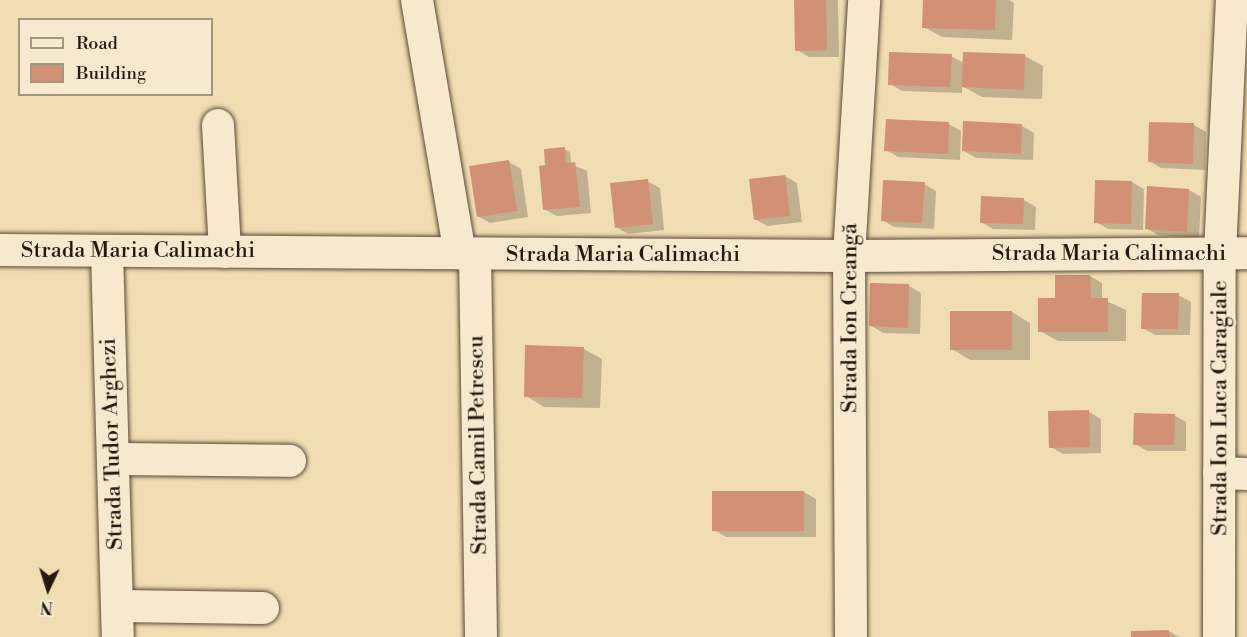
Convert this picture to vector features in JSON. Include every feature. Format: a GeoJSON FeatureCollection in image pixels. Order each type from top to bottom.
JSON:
{"type":"FeatureCollection","features":[{"type":"Feature","properties":{"kind":"street","name":"Strada Camil Petrescu"},"geometry":{"type":"LineString","coordinates":[[417,0],[468,254],[481,637]]}},
{"type":"Feature","properties":{"kind":"street","name":"Strada Ion Creangă"},"geometry":{"type":"LineString","coordinates":[[851,637],[849,256],[864,0]]}},
{"type":"Feature","properties":{"kind":"street","name":"Strada Ion Luca Caragiale"},"geometry":{"type":"LineString","coordinates":[[1219,637],[1233,473],[1232,0]]}},
{"type":"Feature","properties":{"kind":"street"},"geometry":{"type":"LineString","coordinates":[[218,125],[225,252]]}},
{"type":"Feature","properties":{"kind":"street","name":"Strada Maria Calimachi"},"geometry":{"type":"LineString","coordinates":[[0,250],[849,256],[1234,253]]}},
{"type":"Feature","properties":{"kind":"street","name":"Strada Tudor Arghezi"},"geometry":{"type":"LineString","coordinates":[[107,251],[118,637]]}},
{"type":"Feature","properties":{"kind":"street"},"geometry":{"type":"LineString","coordinates":[[113,459],[290,461]]}},
{"type":"Feature","properties":{"kind":"street"},"geometry":{"type":"LineString","coordinates":[[117,606],[263,608]]}},
{"type":"Feature","properties":{"kind":"building"},"geometry":{"type":"Polygon","coordinates":[[[794,0],[826,0],[827,50],[795,51],[794,0]]]}},
{"type":"Feature","properties":{"kind":"building"},"geometry":{"type":"Polygon","coordinates":[[[923,0],[996,0],[995,30],[922,28],[923,0]]]}},
{"type":"Feature","properties":{"kind":"building"},"geometry":{"type":"Polygon","coordinates":[[[889,52],[952,54],[950,87],[888,85],[889,52]]]}},
{"type":"Feature","properties":{"kind":"building"},"geometry":{"type":"Polygon","coordinates":[[[963,52],[1025,54],[1024,90],[962,87],[963,52]]]}},
{"type":"Feature","properties":{"kind":"building"},"geometry":{"type":"Polygon","coordinates":[[[886,119],[949,122],[948,154],[884,151],[886,119]]]}},
{"type":"Feature","properties":{"kind":"building"},"geometry":{"type":"Polygon","coordinates":[[[963,121],[1022,124],[1021,154],[962,151],[963,121]]]}},
{"type":"Feature","properties":{"kind":"building"},"geometry":{"type":"Polygon","coordinates":[[[1149,122],[1194,123],[1193,164],[1148,162],[1149,122]]]}},
{"type":"Feature","properties":{"kind":"building"},"geometry":{"type":"Polygon","coordinates":[[[565,147],[566,163],[575,162],[580,207],[543,210],[539,166],[545,165],[544,149],[565,147]]]}},
{"type":"Feature","properties":{"kind":"building"},"geometry":{"type":"Polygon","coordinates":[[[509,160],[517,211],[477,217],[469,166],[509,160]]]}},
{"type":"Feature","properties":{"kind":"building"},"geometry":{"type":"Polygon","coordinates":[[[785,175],[790,216],[754,220],[749,179],[785,175]]]}},
{"type":"Feature","properties":{"kind":"building"},"geometry":{"type":"Polygon","coordinates":[[[648,179],[653,224],[615,228],[610,183],[648,179]]]}},
{"type":"Feature","properties":{"kind":"building"},"geometry":{"type":"Polygon","coordinates":[[[883,180],[925,182],[922,223],[881,221],[883,180]]]}},
{"type":"Feature","properties":{"kind":"building"},"geometry":{"type":"Polygon","coordinates":[[[1095,180],[1132,181],[1131,224],[1094,223],[1095,180]]]}},
{"type":"Feature","properties":{"kind":"building"},"geometry":{"type":"Polygon","coordinates":[[[1147,186],[1189,189],[1187,232],[1145,229],[1147,186]]]}},
{"type":"Feature","properties":{"kind":"building"},"geometry":{"type":"Polygon","coordinates":[[[981,196],[1024,198],[1023,224],[980,223],[981,196]]]}},
{"type":"Feature","properties":{"kind":"building"},"geometry":{"type":"Polygon","coordinates":[[[1055,275],[1090,275],[1091,298],[1108,298],[1108,332],[1038,332],[1038,298],[1055,298],[1055,275]]]}},
{"type":"Feature","properties":{"kind":"building"},"geometry":{"type":"Polygon","coordinates":[[[870,283],[909,284],[908,328],[869,326],[870,283]]]}},
{"type":"Feature","properties":{"kind":"building"},"geometry":{"type":"Polygon","coordinates":[[[1142,293],[1179,293],[1178,329],[1141,329],[1142,293]]]}},
{"type":"Feature","properties":{"kind":"building"},"geometry":{"type":"Polygon","coordinates":[[[950,311],[1012,311],[1012,350],[950,350],[950,311]]]}},
{"type":"Feature","properties":{"kind":"building"},"geometry":{"type":"Polygon","coordinates":[[[525,345],[584,347],[582,398],[524,397],[525,345]]]}},
{"type":"Feature","properties":{"kind":"building"},"geometry":{"type":"Polygon","coordinates":[[[1089,410],[1090,447],[1049,448],[1048,411],[1089,410]]]}},
{"type":"Feature","properties":{"kind":"building"},"geometry":{"type":"Polygon","coordinates":[[[1134,413],[1175,414],[1174,445],[1133,445],[1134,413]]]}},
{"type":"Feature","properties":{"kind":"building"},"geometry":{"type":"Polygon","coordinates":[[[712,491],[804,491],[804,531],[712,531],[712,491]]]}},
{"type":"Feature","properties":{"kind":"building"},"geometry":{"type":"Polygon","coordinates":[[[1169,630],[1169,637],[1131,637],[1131,631],[1169,630]]]}}]}
